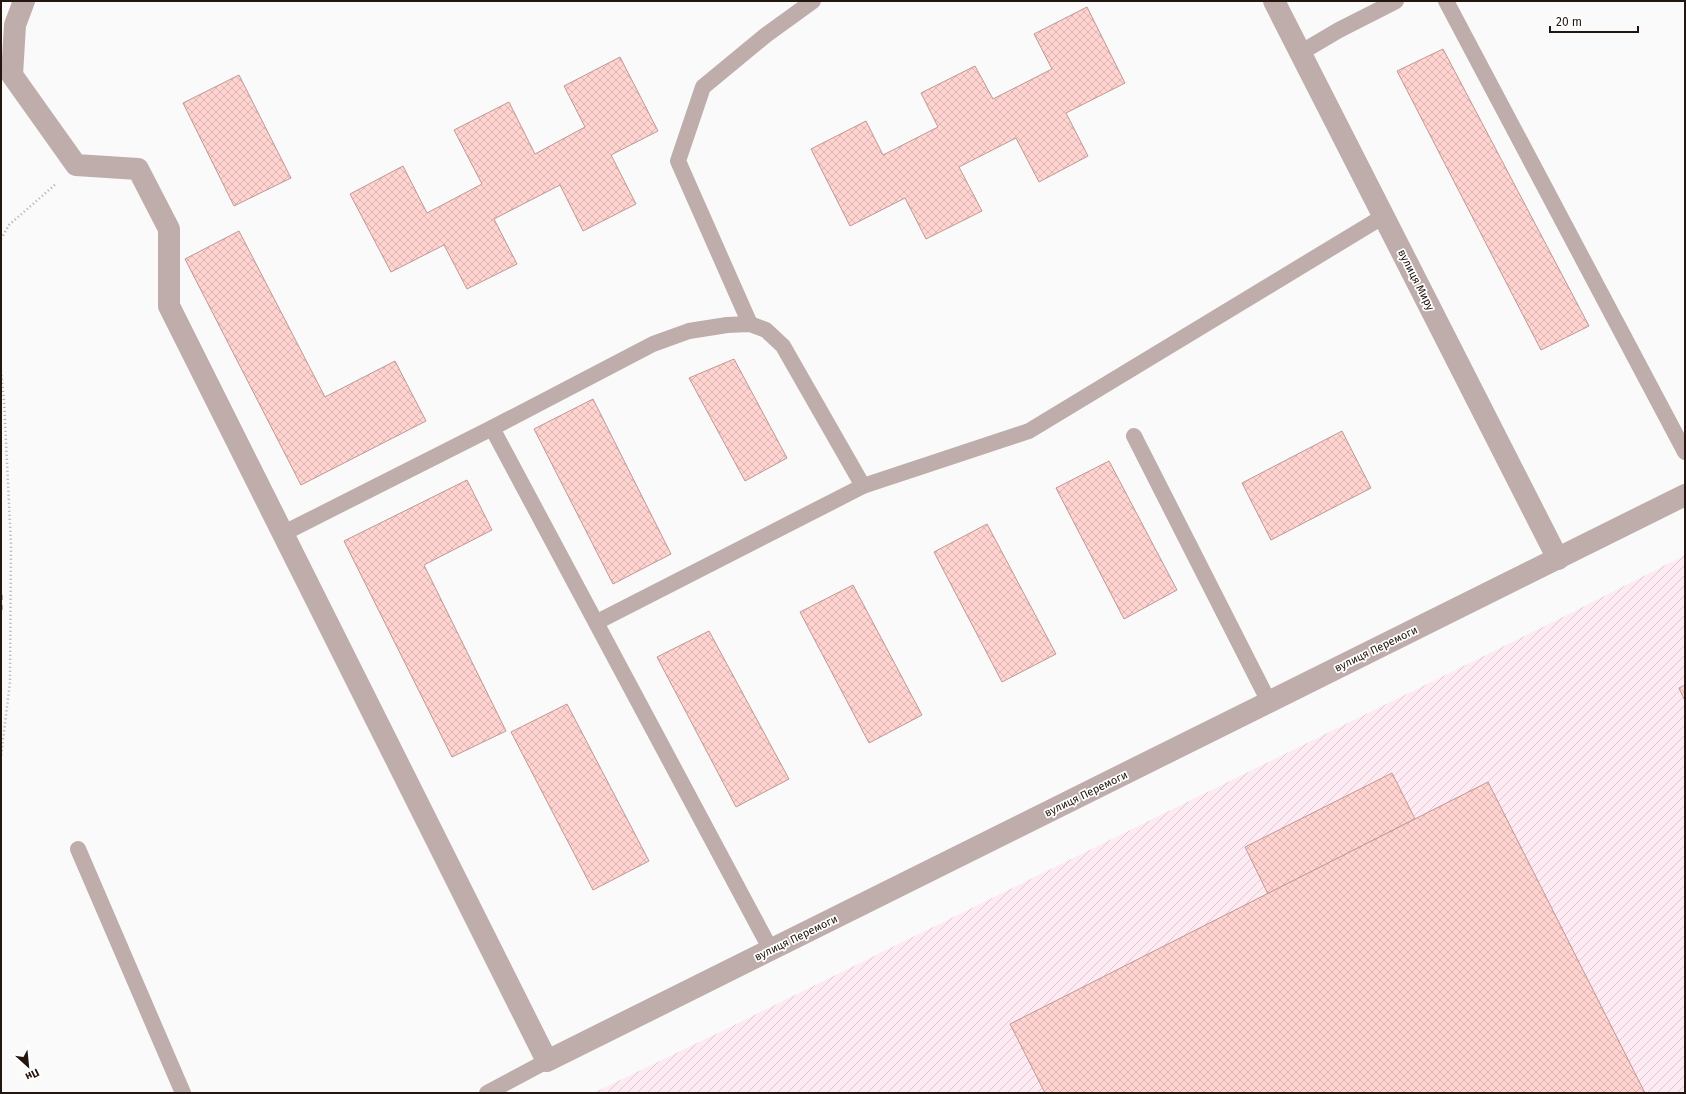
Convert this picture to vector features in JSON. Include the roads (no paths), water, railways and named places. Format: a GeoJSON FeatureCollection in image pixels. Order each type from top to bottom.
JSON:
{"type":"FeatureCollection","features":[{"type":"Feature","properties":{"kind":"street"},"geometry":{"type":"LineString","coordinates":[[24,1],[8,19],[7,75],[76,165],[138,169],[169,229],[169,306],[284,533],[547,1062]]}},
{"type":"Feature","properties":{"kind":"street","name":"вулиця Миру"},"geometry":{"type":"LineString","coordinates":[[1274,1],[1558,558]]}},
{"type":"Feature","properties":{"kind":"street","name":"вулиця Перемоги"},"geometry":{"type":"LineString","coordinates":[[547,1062],[1685,495]]}},
{"type":"Feature","properties":{"kind":"lane"},"geometry":{"type":"LineString","coordinates":[[750,324],[678,161],[703,87],[766,35],[813,1]]}},
{"type":"Feature","properties":{"kind":"lane"},"geometry":{"type":"LineString","coordinates":[[1300,53],[1339,30],[1396,1]]}},
{"type":"Feature","properties":{"kind":"lane"},"geometry":{"type":"LineString","coordinates":[[1446,1],[1685,452]]}},
{"type":"Feature","properties":{"kind":"lane"},"geometry":{"type":"LineString","coordinates":[[597,622],[863,486],[1029,431],[1384,216]]}},
{"type":"Feature","properties":{"kind":"lane"},"geometry":{"type":"LineString","coordinates":[[284,533],[492,428],[653,344],[689,331],[727,324],[750,324],[766,330],[783,346],[863,486]]}},
{"type":"Feature","properties":{"kind":"lane"},"geometry":{"type":"LineString","coordinates":[[492,428],[771,950]]}},
{"type":"Feature","properties":{"kind":"lane"},"geometry":{"type":"LineString","coordinates":[[1134,436],[1269,702]]}},
{"type":"Feature","properties":{"kind":"lane"},"geometry":{"type":"LineString","coordinates":[[78,849],[183,1093]]}},
{"type":"Feature","properties":{"kind":"lane","name":"вулиця Перемоги"},"geometry":{"type":"LineString","coordinates":[[487,1093],[547,1062]]}},
{"type":"Feature","properties":{"kind":"railway"},"geometry":{"type":"LineString","coordinates":[[1,595],[1,613]]}}]}
